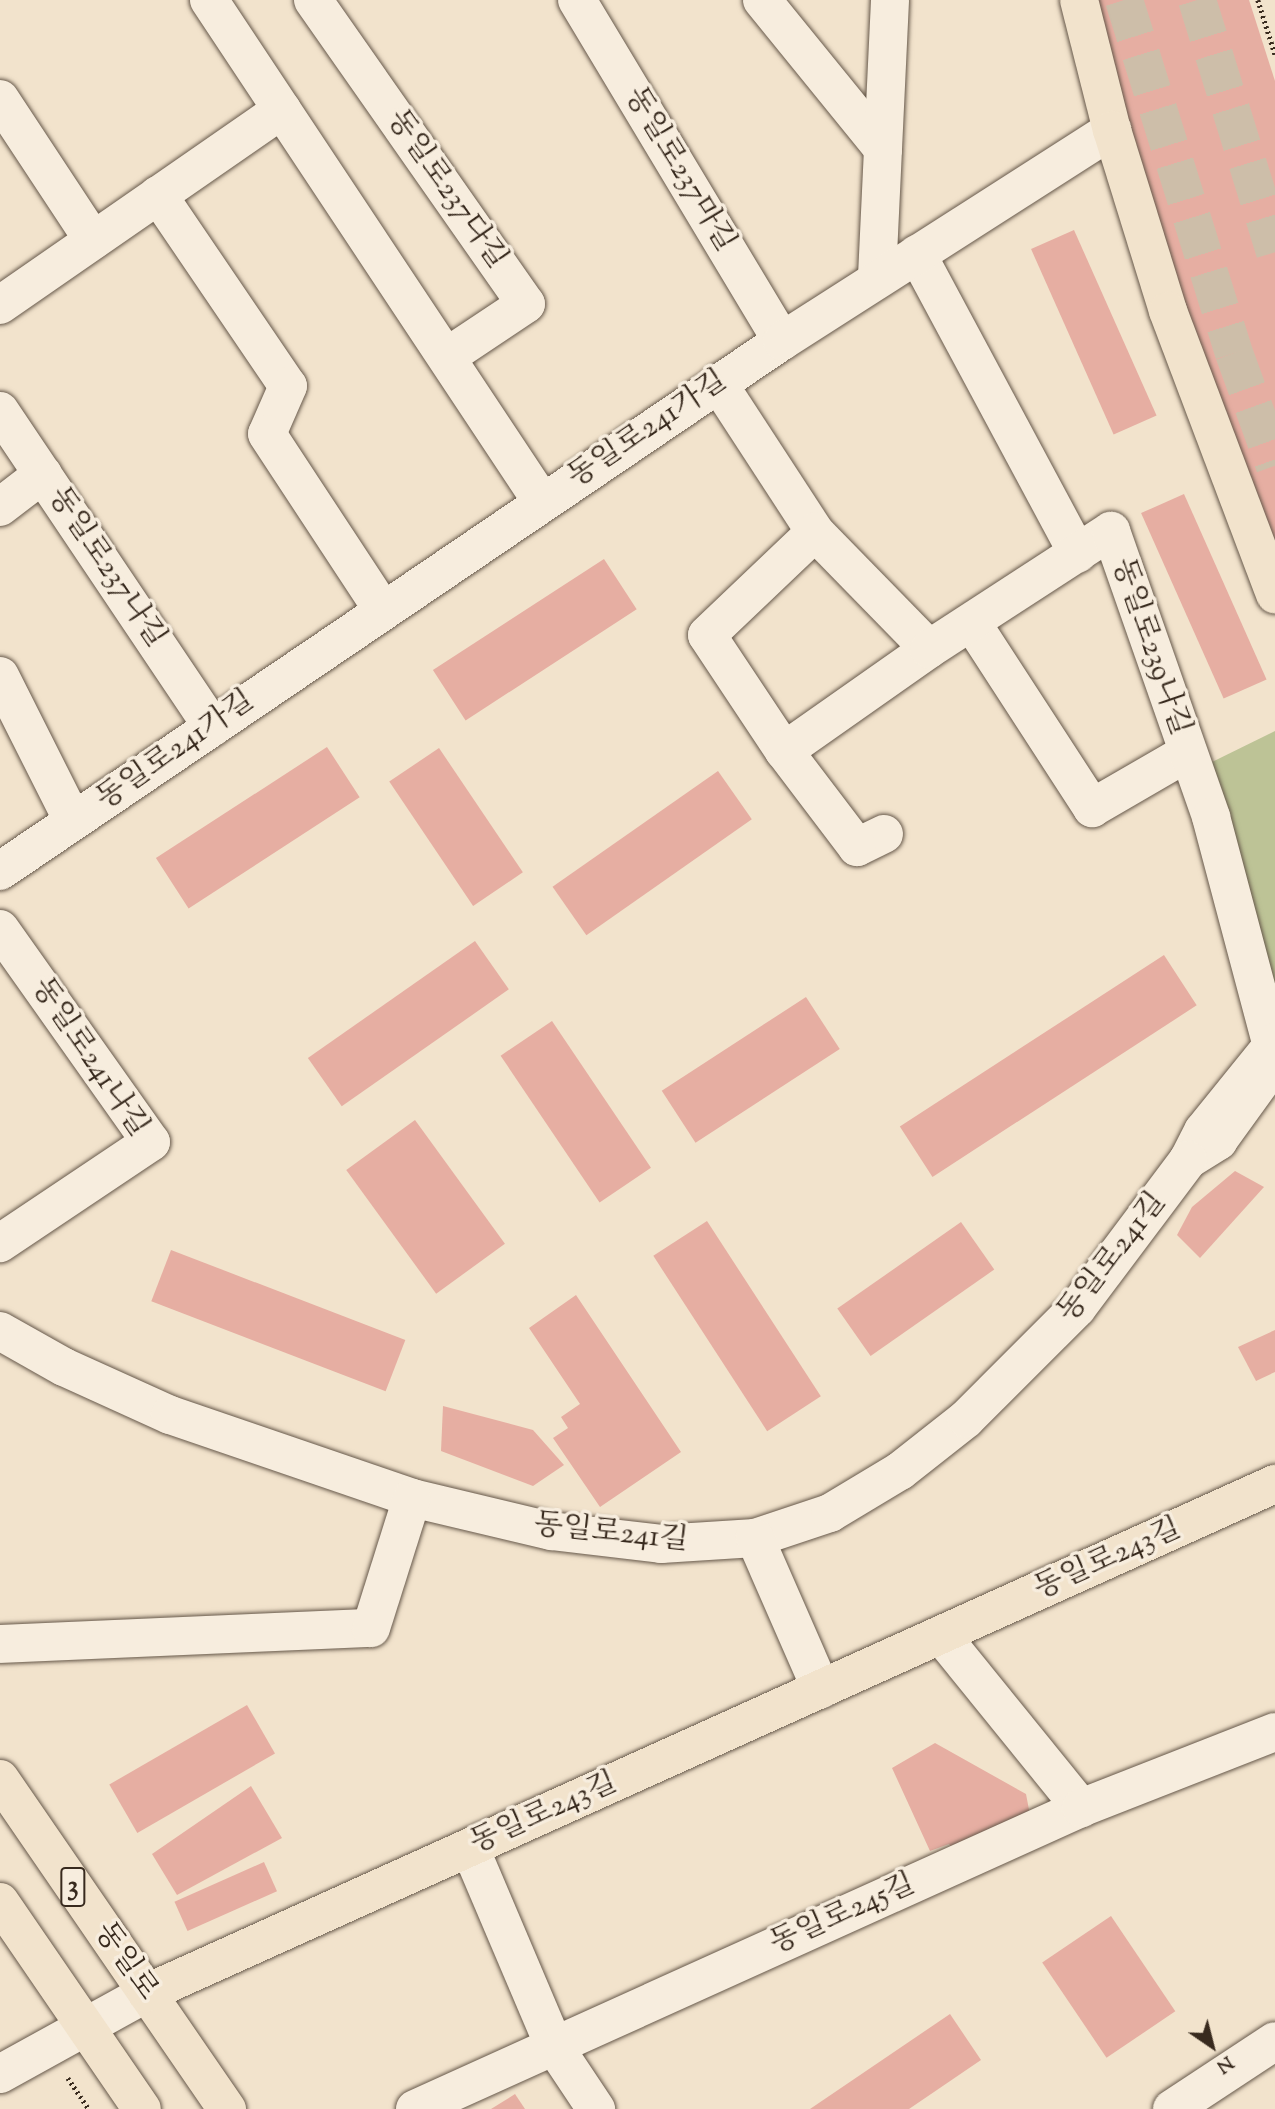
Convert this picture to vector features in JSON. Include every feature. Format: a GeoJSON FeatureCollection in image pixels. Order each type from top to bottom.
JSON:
{"type":"FeatureCollection","features":[{"type":"Feature","properties":{"kind":"main road"},"geometry":{"type":"LineString","coordinates":[[1079,0],[1112,130],[1168,311],[1275,594]]}},
{"type":"Feature","properties":{"kind":"main road","name":"동일로243길"},"geometry":{"type":"LineString","coordinates":[[148,1993],[1275,1484]]}},
{"type":"Feature","properties":{"kind":"main road","name":"동일로"},"geometry":{"type":"LineString","coordinates":[[0,1779],[227,2109]]}},
{"type":"Feature","properties":{"kind":"main road","name":"3"},"geometry":{"type":"LineString","coordinates":[[0,1902],[142,2109]]}},
{"type":"Feature","properties":{"kind":"street"},"geometry":{"type":"LineString","coordinates":[[209,0],[448,356],[542,502]]}},
{"type":"Feature","properties":{"kind":"street","name":"동일로237다길"},"geometry":{"type":"LineString","coordinates":[[313,0],[526,304],[448,356]]}},
{"type":"Feature","properties":{"kind":"street","name":"동일로237마길"},"geometry":{"type":"LineString","coordinates":[[578,0],[782,341]]}},
{"type":"Feature","properties":{"kind":"street"},"geometry":{"type":"LineString","coordinates":[[762,0],[883,149]]}},
{"type":"Feature","properties":{"kind":"street"},"geometry":{"type":"LineString","coordinates":[[877,278],[890,0]]}},
{"type":"Feature","properties":{"kind":"street"},"geometry":{"type":"LineString","coordinates":[[0,99],[93,240]]}},
{"type":"Feature","properties":{"kind":"street"},"geometry":{"type":"LineString","coordinates":[[0,305],[282,110]]}},
{"type":"Feature","properties":{"kind":"street","name":"동일로241가길"},"geometry":{"type":"LineString","coordinates":[[0,871],[718,383],[877,278],[1112,130]]}},
{"type":"Feature","properties":{"kind":"street"},"geometry":{"type":"LineString","coordinates":[[158,195],[288,386],[267,434],[382,609]]}},
{"type":"Feature","properties":{"kind":"street","name":"동일로239나길"},"geometry":{"type":"LineString","coordinates":[[917,254],[1077,554],[1111,531],[1186,753],[1211,817],[1274,1050]]}},
{"type":"Feature","properties":{"kind":"street"},"geometry":{"type":"LineString","coordinates":[[718,383],[815,532],[929,649]]}},
{"type":"Feature","properties":{"kind":"street","name":"동일로237나길"},"geometry":{"type":"LineString","coordinates":[[0,411],[212,727]]}},
{"type":"Feature","properties":{"kind":"street"},"geometry":{"type":"LineString","coordinates":[[0,507],[43,474]]}},
{"type":"Feature","properties":{"kind":"street"},"geometry":{"type":"LineString","coordinates":[[815,532],[708,635],[784,751],[857,847],[884,834]]}},
{"type":"Feature","properties":{"kind":"street"},"geometry":{"type":"LineString","coordinates":[[784,751],[929,649],[1077,554]]}},
{"type":"Feature","properties":{"kind":"street"},"geometry":{"type":"LineString","coordinates":[[972,623],[1092,808],[1186,753]]}},
{"type":"Feature","properties":{"kind":"street","name":"동일로241가길"},"geometry":{"type":"LineString","coordinates":[[0,676],[11,732],[73,821]]}},
{"type":"Feature","properties":{"kind":"street","name":"동일로241나길"},"geometry":{"type":"LineString","coordinates":[[0,929],[152,1142],[2,1236]]}},
{"type":"Feature","properties":{"kind":"street","name":"동일로241길"},"geometry":{"type":"LineString","coordinates":[[0,1331],[64,1367],[170,1415],[412,1497],[551,1531],[661,1544],[755,1538],[830,1513],[900,1471],[966,1419],[1077,1308],[1188,1160],[1203,1131],[1274,1050]]}},
{"type":"Feature","properties":{"kind":"street"},"geometry":{"type":"LineString","coordinates":[[0,1644],[371,1628],[412,1497]]}},
{"type":"Feature","properties":{"kind":"street"},"geometry":{"type":"LineString","coordinates":[[755,1538],[821,1689]]}},
{"type":"Feature","properties":{"kind":"street"},"geometry":{"type":"LineString","coordinates":[[941,1635],[1081,1808]]}},
{"type":"Feature","properties":{"kind":"street","name":"동일로245길"},"geometry":{"type":"LineString","coordinates":[[415,2109],[1081,1808],[1275,1732]]}},
{"type":"Feature","properties":{"kind":"street"},"geometry":{"type":"LineString","coordinates":[[470,1848],[554,2046],[596,2109]]}},
{"type":"Feature","properties":{"kind":"street"},"geometry":{"type":"LineString","coordinates":[[0,2074],[148,1993]]}},
{"type":"Feature","properties":{"kind":"street"},"geometry":{"type":"LineString","coordinates":[[1172,2109],[1275,2041]]}},
{"type":"Feature","properties":{"kind":"path"},"geometry":{"type":"LineString","coordinates":[[1258,0],[1275,54]]}},
{"type":"Feature","properties":{"kind":"path"},"geometry":{"type":"LineString","coordinates":[[67,2077],[89,2109]]}},
{"type":"Feature","properties":{"kind":"green space"},"geometry":{"type":"Polygon","coordinates":[[[1275,731],[1275,999],[1271,1003],[1212,762],[1275,731]]]}},
{"type":"Feature","properties":{"kind":"building"},"geometry":{"type":"Polygon","coordinates":[[[1061,0],[1249,0],[1275,81],[1275,557],[1061,0]]]}},
{"type":"Feature","properties":{"kind":"building"},"geometry":{"type":"Polygon","coordinates":[[[1074,230],[1157,415],[1114,435],[1031,249],[1074,230]]]}},
{"type":"Feature","properties":{"kind":"building"},"geometry":{"type":"Polygon","coordinates":[[[1184,494],[1267,679],[1224,699],[1141,513],[1184,494]]]}},
{"type":"Feature","properties":{"kind":"building"},"geometry":{"type":"Polygon","coordinates":[[[604,559],[637,609],[466,720],[433,670],[604,559]]]}},
{"type":"Feature","properties":{"kind":"building"},"geometry":{"type":"Polygon","coordinates":[[[327,747],[360,797],[189,908],[156,858],[327,747]]]}},
{"type":"Feature","properties":{"kind":"building"},"geometry":{"type":"Polygon","coordinates":[[[439,748],[523,872],[473,906],[389,782],[439,748]]]}},
{"type":"Feature","properties":{"kind":"building"},"geometry":{"type":"Polygon","coordinates":[[[718,771],[752,819],[586,935],[553,887],[718,771]]]}},
{"type":"Feature","properties":{"kind":"building"},"geometry":{"type":"Polygon","coordinates":[[[475,941],[509,989],[342,1106],[308,1058],[475,941]]]}},
{"type":"Feature","properties":{"kind":"building"},"geometry":{"type":"Polygon","coordinates":[[[1164,955],[1197,1005],[932,1177],[900,1127],[1164,955]]]}},
{"type":"Feature","properties":{"kind":"building"},"geometry":{"type":"Polygon","coordinates":[[[806,997],[840,1049],[696,1143],[662,1091],[806,997]]]}},
{"type":"Feature","properties":{"kind":"building"},"geometry":{"type":"Polygon","coordinates":[[[552,1021],[651,1168],[600,1202],[501,1056],[552,1021]]]}},
{"type":"Feature","properties":{"kind":"building"},"geometry":{"type":"Polygon","coordinates":[[[415,1120],[505,1244],[436,1294],[346,1170],[415,1120]]]}},
{"type":"Feature","properties":{"kind":"building"},"geometry":{"type":"Polygon","coordinates":[[[1235,1171],[1264,1187],[1200,1258],[1177,1235],[1192,1207],[1235,1171]]]}},
{"type":"Feature","properties":{"kind":"building"},"geometry":{"type":"Polygon","coordinates":[[[707,1221],[821,1396],[767,1431],[653,1256],[707,1221]]]}},
{"type":"Feature","properties":{"kind":"building"},"geometry":{"type":"Polygon","coordinates":[[[961,1222],[994,1270],[871,1356],[837,1309],[961,1222]]]}},
{"type":"Feature","properties":{"kind":"building"},"geometry":{"type":"Polygon","coordinates":[[[171,1250],[405,1340],[386,1391],[151,1301],[171,1250]]]}},
{"type":"Feature","properties":{"kind":"building"},"geometry":{"type":"Polygon","coordinates":[[[576,1295],[681,1452],[600,1507],[553,1438],[568,1428],[561,1417],[580,1404],[529,1328],[576,1295]]]}},
{"type":"Feature","properties":{"kind":"building"},"geometry":{"type":"Polygon","coordinates":[[[1275,1330],[1275,1372],[1256,1381],[1238,1347],[1275,1330]]]}},
{"type":"Feature","properties":{"kind":"building"},"geometry":{"type":"Polygon","coordinates":[[[443,1406],[533,1430],[564,1465],[533,1486],[441,1451],[443,1406]]]}},
{"type":"Feature","properties":{"kind":"building"},"geometry":{"type":"Polygon","coordinates":[[[247,1705],[275,1753],[137,1833],[109,1784],[247,1705]]]}},
{"type":"Feature","properties":{"kind":"building"},"geometry":{"type":"Polygon","coordinates":[[[935,1743],[1026,1794],[1030,1815],[953,1849],[949,1844],[930,1851],[892,1768],[935,1743]]]}},
{"type":"Feature","properties":{"kind":"building"},"geometry":{"type":"Polygon","coordinates":[[[251,1786],[282,1838],[177,1895],[152,1854],[251,1786]]]}},
{"type":"Feature","properties":{"kind":"building"},"geometry":{"type":"Polygon","coordinates":[[[264,1862],[277,1891],[187,1931],[174,1902],[264,1862]]]}},
{"type":"Feature","properties":{"kind":"building"},"geometry":{"type":"Polygon","coordinates":[[[1111,1916],[1175,2011],[1106,2058],[1042,1962],[1111,1916]]]}},
{"type":"Feature","properties":{"kind":"building"},"geometry":{"type":"Polygon","coordinates":[[[950,2014],[981,2060],[909,2109],[810,2109],[950,2014]]]}},
{"type":"Feature","properties":{"kind":"building"},"geometry":{"type":"Polygon","coordinates":[[[515,2094],[525,2109],[491,2109],[515,2094]]]}},
{"type":"Feature","properties":{"kind":"tunnel"},"geometry":{"type":"LineString","coordinates":[[1124,0],[1234,353],[1275,466]]}},
{"type":"Feature","properties":{"kind":"tunnel"},"geometry":{"type":"LineString","coordinates":[[1197,0],[1275,252]]}}]}
